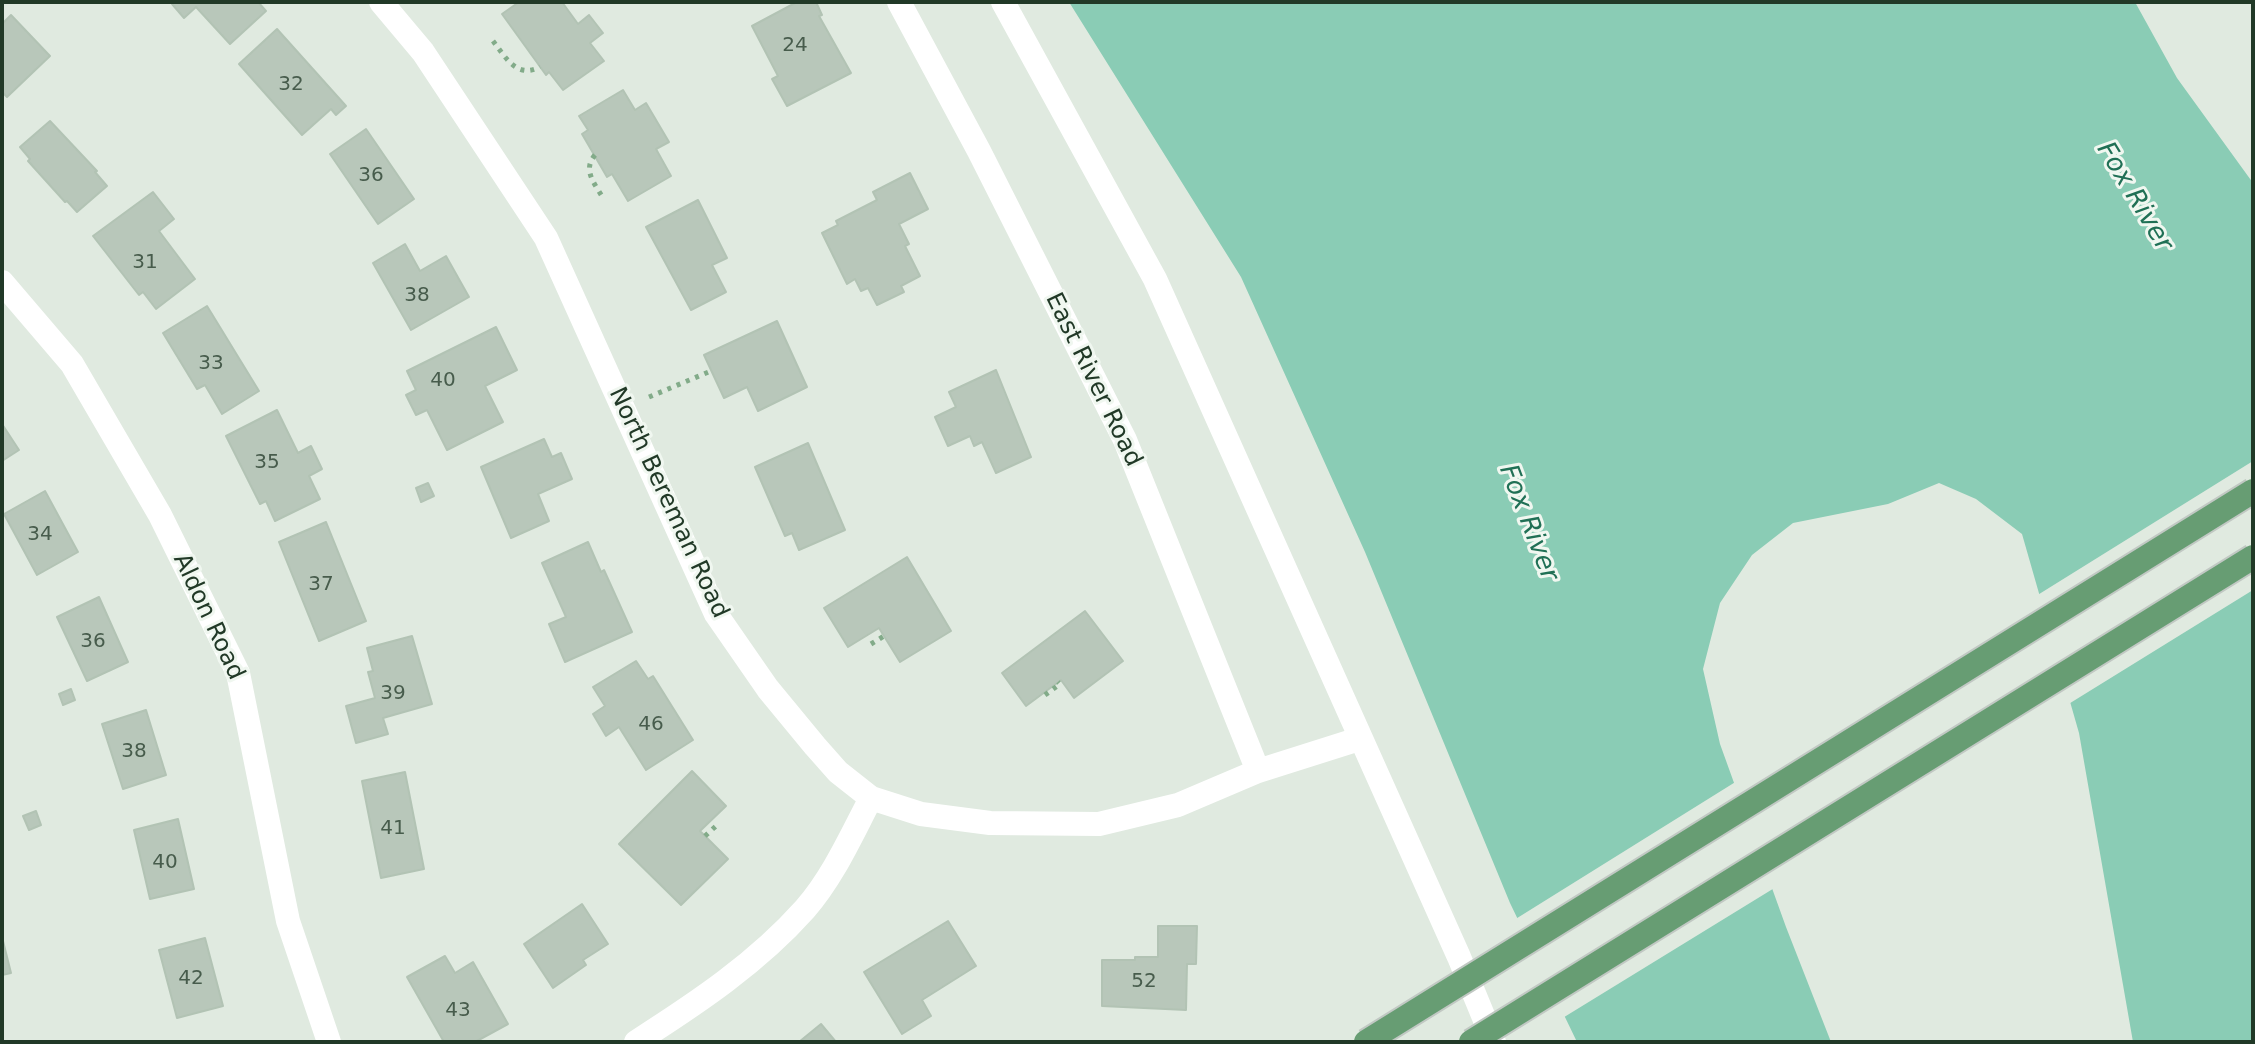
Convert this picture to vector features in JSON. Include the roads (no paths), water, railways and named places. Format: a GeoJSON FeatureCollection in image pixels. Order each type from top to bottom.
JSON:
{"type":"FeatureCollection","features":[{"type":"Feature","properties":{"kind":"main road"},"geometry":{"type":"LineString","coordinates":[[1366,1042],[2253,491]]}},
{"type":"Feature","properties":{"kind":"main road"},"geometry":{"type":"LineString","coordinates":[[1471,1042],[2253,557]]}},
{"type":"Feature","properties":{"kind":"street","name":"North Bereman Road"},"geometry":{"type":"LineString","coordinates":[[381,2],[423,52],[546,238],[716,614],[768,689],[838,772],[871,798],[921,814],[990,823],[1099,824],[1178,805],[1258,771],[1359,739]]}},
{"type":"Feature","properties":{"kind":"street","name":"East River Road"},"geometry":{"type":"LineString","coordinates":[[899,2],[979,151],[1125,440],[1258,771]]}},
{"type":"Feature","properties":{"kind":"street"},"geometry":{"type":"LineString","coordinates":[[1003,2],[1155,279],[1459,957],[1494,1042]]}},
{"type":"Feature","properties":{"kind":"street","name":"Aldon Road"},"geometry":{"type":"LineString","coordinates":[[2,282],[72,364],[160,515],[238,673],[288,921],[329,1042]]}},
{"type":"Feature","properties":{"kind":"street"},"geometry":{"type":"LineString","coordinates":[[636,1042],[689,1008],[762,953],[805,908],[840,859],[871,798]]}},
{"type":"Feature","properties":{"kind":"water","name":"Fox River"},"geometry":{"type":"Polygon","coordinates":[[[1069,2],[2135,2],[2177,78],[2253,183],[2253,1042],[2133,1042],[2079,733],[2022,534],[1976,499],[1939,483],[1888,504],[1793,523],[1752,555],[1720,603],[1703,669],[1720,744],[1831,1042],[1577,1042],[1510,903],[1365,552],[1241,277],[1069,2]]]}}]}
